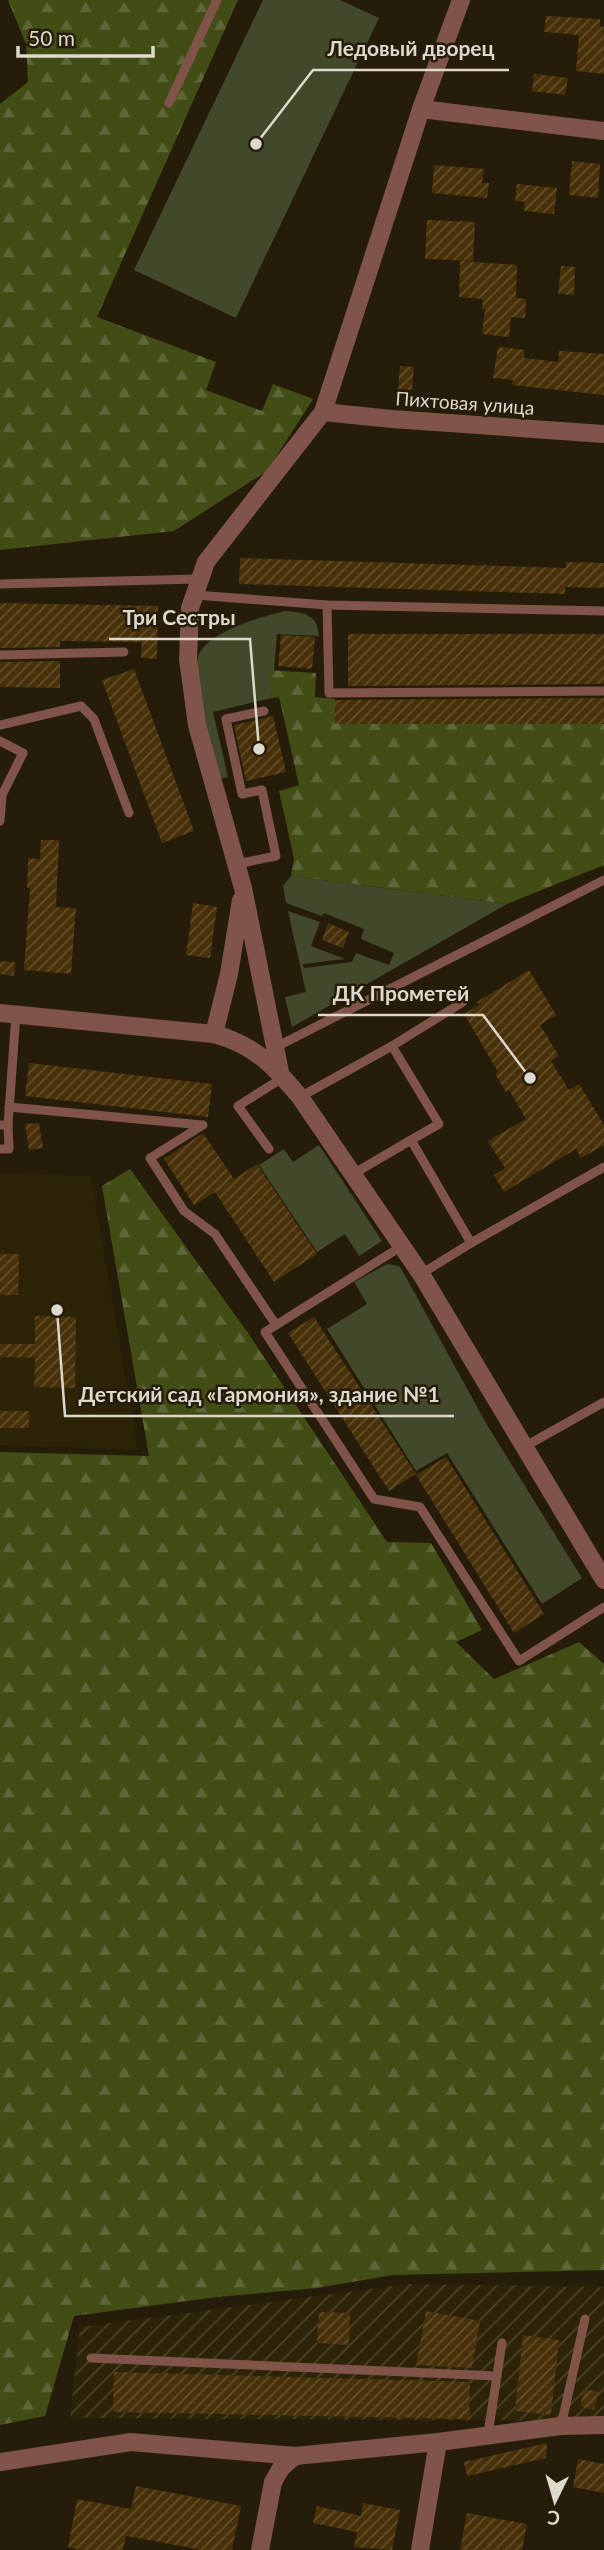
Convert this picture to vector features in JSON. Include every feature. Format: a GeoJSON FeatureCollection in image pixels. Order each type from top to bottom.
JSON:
{"type":"FeatureCollection","features":[{"type":"Feature","properties":{"kind":"street"},"geometry":{"type":"LineString","coordinates":[[282,1075],[243,888],[197,725],[188,659],[190,608],[206,562],[323,412],[421,108],[461,0]]}},
{"type":"Feature","properties":{"kind":"street"},"geometry":{"type":"LineString","coordinates":[[421,108],[604,131]]}},
{"type":"Feature","properties":{"kind":"street","name":"Пихтовая улица"},"geometry":{"type":"LineString","coordinates":[[323,412],[604,434]]}},
{"type":"Feature","properties":{"kind":"street"},"geometry":{"type":"LineString","coordinates":[[214,1034],[229,974],[243,888]]}},
{"type":"Feature","properties":{"kind":"street"},"geometry":{"type":"LineString","coordinates":[[8,1014],[214,1034],[253,1048],[282,1075],[300,1097],[421,1274],[604,1580]]}},
{"type":"Feature","properties":{"kind":"street"},"geometry":{"type":"LineString","coordinates":[[0,2462],[131,2442],[295,2456],[438,2442],[561,2426],[604,2425]]}},
{"type":"Feature","properties":{"kind":"street"},"geometry":{"type":"LineString","coordinates":[[419,2550],[438,2442]]}},
{"type":"Feature","properties":{"kind":"street"},"geometry":{"type":"LineString","coordinates":[[260,2550],[273,2482],[281,2468],[295,2456]]}},
{"type":"Feature","properties":{"kind":"lane"},"geometry":{"type":"LineString","coordinates":[[169,103],[217,0]]}},
{"type":"Feature","properties":{"kind":"lane"},"geometry":{"type":"LineString","coordinates":[[0,584],[196,587],[327,605],[604,611]]}},
{"type":"Feature","properties":{"kind":"lane"},"geometry":{"type":"LineString","coordinates":[[327,605],[329,693],[604,691]]}},
{"type":"Feature","properties":{"kind":"lane"},"geometry":{"type":"LineString","coordinates":[[0,654],[124,652]]}},
{"type":"Feature","properties":{"kind":"lane"},"geometry":{"type":"LineString","coordinates":[[0,725],[81,706],[94,719],[129,813]]}},
{"type":"Feature","properties":{"kind":"lane"},"geometry":{"type":"LineString","coordinates":[[237,864],[276,856],[262,790],[242,794],[226,719],[264,711]]}},
{"type":"Feature","properties":{"kind":"lane"},"geometry":{"type":"LineString","coordinates":[[0,741],[23,754],[1,798],[0,821]]}},
{"type":"Feature","properties":{"kind":"lane"},"geometry":{"type":"LineString","coordinates":[[276,1047],[604,880]]}},
{"type":"Feature","properties":{"kind":"lane"},"geometry":{"type":"LineString","coordinates":[[300,1097],[392,1046],[463,1002]]}},
{"type":"Feature","properties":{"kind":"lane"},"geometry":{"type":"LineString","coordinates":[[0,1149],[9,1149],[4,1125],[9,1107],[8,1014]]}},
{"type":"Feature","properties":{"kind":"lane"},"geometry":{"type":"LineString","coordinates":[[353,1174],[439,1124],[392,1046]]}},
{"type":"Feature","properties":{"kind":"lane"},"geometry":{"type":"LineString","coordinates":[[269,1149],[238,1105],[282,1075]]}},
{"type":"Feature","properties":{"kind":"lane"},"geometry":{"type":"LineString","coordinates":[[9,1107],[203,1125],[150,1158],[184,1211],[215,1234],[276,1325]]}},
{"type":"Feature","properties":{"kind":"lane"},"geometry":{"type":"LineString","coordinates":[[411,1140],[471,1243]]}},
{"type":"Feature","properties":{"kind":"lane"},"geometry":{"type":"LineString","coordinates":[[421,1274],[604,1167]]}},
{"type":"Feature","properties":{"kind":"lane"},"geometry":{"type":"LineString","coordinates":[[402,1246],[265,1332],[374,1499],[420,1507],[519,1661],[604,1607]]}},
{"type":"Feature","properties":{"kind":"lane"},"geometry":{"type":"LineString","coordinates":[[524,1447],[604,1402]]}},
{"type":"Feature","properties":{"kind":"lane"},"geometry":{"type":"LineString","coordinates":[[561,2426],[585,2319]]}},
{"type":"Feature","properties":{"kind":"lane"},"geometry":{"type":"LineString","coordinates":[[488,2434],[502,2343]]}},
{"type":"Feature","properties":{"kind":"lane"},"geometry":{"type":"LineString","coordinates":[[91,2358],[497,2376]]}},
{"type":"Feature","properties":{"kind":"shaded area"},"geometry":{"type":"Polygon","coordinates":[[[0,1173],[91,1176],[138,1450],[0,1445],[0,1173]]]}},
{"type":"Feature","properties":{"kind":"shaded area"},"geometry":{"type":"Polygon","coordinates":[[[408,2284],[604,2287],[604,2421],[70,2418],[80,2327],[408,2284]]]}},
{"type":"Feature","properties":{"kind":"green space"},"geometry":{"type":"Polygon","coordinates":[[[8,0],[238,0],[97,317],[216,362],[206,390],[262,411],[273,384],[313,399],[267,471],[174,531],[0,550],[0,104],[28,82],[26,44],[8,0]]]}},
{"type":"Feature","properties":{"kind":"green space"},"geometry":{"type":"Polygon","coordinates":[[[263,0],[340,0],[379,18],[236,318],[134,270],[263,0]]]}},
{"type":"Feature","properties":{"kind":"green space"},"geometry":{"type":"Polygon","coordinates":[[[285,611],[308,616],[316,623],[319,636],[277,634],[274,671],[269,671],[272,698],[213,712],[228,777],[220,779],[199,692],[198,659],[202,649],[219,635],[252,620],[285,611]]]}},
{"type":"Feature","properties":{"kind":"green space"},"geometry":{"type":"Polygon","coordinates":[[[268,670],[316,673],[315,697],[335,699],[335,724],[604,724],[604,865],[507,904],[291,876],[294,858],[279,791],[299,785],[279,697],[272,698],[268,670]]]}},
{"type":"Feature","properties":{"kind":"green space"},"geometry":{"type":"Polygon","coordinates":[[[291,876],[507,904],[292,1027],[285,997],[306,992],[288,911],[320,922],[311,946],[345,959],[303,964],[304,968],[352,962],[356,953],[389,965],[394,953],[361,939],[364,929],[324,913],[322,916],[286,903],[283,886],[291,876]]]}},
{"type":"Feature","properties":{"kind":"green space"},"geometry":{"type":"Polygon","coordinates":[[[319,1145],[382,1241],[359,1256],[345,1234],[317,1252],[259,1165],[284,1149],[293,1162],[319,1145]]]}},
{"type":"Feature","properties":{"kind":"green space"},"geometry":{"type":"Polygon","coordinates":[[[130,1169],[248,1333],[387,1542],[431,1543],[482,1630],[456,1642],[494,1679],[579,1642],[604,1664],[604,2270],[393,2275],[317,2288],[217,2297],[74,2316],[45,2416],[0,2425],[0,1452],[149,1456],[102,1186],[130,1169]]]}},
{"type":"Feature","properties":{"kind":"green space"},"geometry":{"type":"Polygon","coordinates":[[[387,1264],[399,1266],[402,1270],[487,1425],[582,1578],[542,1604],[447,1453],[416,1471],[327,1329],[367,1304],[354,1282],[387,1264]]]}},
{"type":"Feature","properties":{"kind":"building"},"geometry":{"type":"Polygon","coordinates":[[[546,16],[600,19],[600,26],[604,27],[604,74],[576,71],[579,35],[544,32],[546,16]]]}},
{"type":"Feature","properties":{"kind":"building"},"geometry":{"type":"Polygon","coordinates":[[[534,74],[568,78],[565,95],[532,91],[534,74]]]}},
{"type":"Feature","properties":{"kind":"building"},"geometry":{"type":"Polygon","coordinates":[[[572,161],[600,164],[598,198],[569,195],[572,161]]]}},
{"type":"Feature","properties":{"kind":"building"},"geometry":{"type":"Polygon","coordinates":[[[434,165],[484,169],[482,183],[489,183],[487,198],[432,193],[434,165]]]}},
{"type":"Feature","properties":{"kind":"building"},"geometry":{"type":"Polygon","coordinates":[[[517,184],[557,188],[554,214],[524,211],[525,202],[515,201],[517,184]]]}},
{"type":"Feature","properties":{"kind":"building"},"geometry":{"type":"Polygon","coordinates":[[[427,220],[475,222],[473,261],[425,259],[427,220]]]}},
{"type":"Feature","properties":{"kind":"building"},"geometry":{"type":"Polygon","coordinates":[[[460,261],[517,265],[516,298],[526,299],[525,318],[511,317],[509,337],[482,334],[485,309],[482,309],[483,299],[459,297],[460,261]]]}},
{"type":"Feature","properties":{"kind":"building"},"geometry":{"type":"Polygon","coordinates":[[[561,266],[575,267],[574,295],[558,294],[561,266]]]}},
{"type":"Feature","properties":{"kind":"building"},"geometry":{"type":"Polygon","coordinates":[[[498,347],[525,350],[524,358],[558,362],[559,351],[604,354],[604,395],[512,385],[513,380],[493,378],[498,347]]]}},
{"type":"Feature","properties":{"kind":"building"},"geometry":{"type":"Polygon","coordinates":[[[400,366],[414,367],[412,390],[398,389],[400,366]]]}},
{"type":"Feature","properties":{"kind":"building"},"geometry":{"type":"Polygon","coordinates":[[[240,558],[566,568],[566,562],[604,563],[604,588],[565,587],[565,594],[239,584],[240,558]]]}},
{"type":"Feature","properties":{"kind":"building"},"geometry":{"type":"Polygon","coordinates":[[[0,603],[158,606],[157,659],[141,658],[142,642],[60,641],[60,647],[0,648],[0,603]]]}},
{"type":"Feature","properties":{"kind":"building"},"geometry":{"type":"Polygon","coordinates":[[[348,634],[604,634],[604,684],[348,686],[348,634]]]}},
{"type":"Feature","properties":{"kind":"building"},"geometry":{"type":"Polygon","coordinates":[[[281,635],[315,637],[312,669],[278,666],[281,635]]]}},
{"type":"Feature","properties":{"kind":"building"},"geometry":{"type":"Polygon","coordinates":[[[60,661],[60,688],[0,687],[0,662],[60,661]]]}},
{"type":"Feature","properties":{"kind":"building"},"geometry":{"type":"Polygon","coordinates":[[[134,669],[194,831],[162,843],[102,680],[134,669]]]}},
{"type":"Feature","properties":{"kind":"building"},"geometry":{"type":"Polygon","coordinates":[[[604,698],[604,724],[335,724],[335,700],[604,698]]]}},
{"type":"Feature","properties":{"kind":"building"},"geometry":{"type":"Polygon","coordinates":[[[273,716],[286,772],[246,781],[234,725],[273,716]]]}},
{"type":"Feature","properties":{"kind":"building"},"geometry":{"type":"Polygon","coordinates":[[[41,840],[59,840],[56,907],[76,908],[71,974],[24,970],[30,888],[27,888],[28,858],[40,859],[41,840]]]}},
{"type":"Feature","properties":{"kind":"building"},"geometry":{"type":"Polygon","coordinates":[[[193,903],[217,907],[210,958],[186,955],[193,903]]]}},
{"type":"Feature","properties":{"kind":"building"},"geometry":{"type":"Polygon","coordinates":[[[328,923],[349,932],[343,948],[322,940],[328,923]]]}},
{"type":"Feature","properties":{"kind":"building"},"geometry":{"type":"Polygon","coordinates":[[[0,961],[15,962],[14,976],[0,974],[0,961]]]}},
{"type":"Feature","properties":{"kind":"building"},"geometry":{"type":"Polygon","coordinates":[[[529,970],[556,1015],[540,1025],[559,1056],[551,1061],[569,1090],[579,1084],[604,1125],[604,1145],[581,1158],[576,1149],[504,1192],[494,1175],[505,1168],[488,1141],[526,1119],[509,1090],[506,1092],[495,1074],[498,1072],[464,1014],[479,1005],[477,1002],[529,970]]]}},
{"type":"Feature","properties":{"kind":"building"},"geometry":{"type":"Polygon","coordinates":[[[29,1063],[212,1084],[208,1117],[25,1096],[29,1063]]]}},
{"type":"Feature","properties":{"kind":"building"},"geometry":{"type":"Polygon","coordinates":[[[39,1123],[43,1148],[29,1150],[25,1124],[39,1123]]]}},
{"type":"Feature","properties":{"kind":"building"},"geometry":{"type":"Polygon","coordinates":[[[203,1133],[234,1179],[257,1164],[317,1254],[274,1282],[215,1192],[194,1205],[164,1159],[203,1133]]]}},
{"type":"Feature","properties":{"kind":"building"},"geometry":{"type":"Polygon","coordinates":[[[0,1254],[19,1254],[18,1295],[0,1295],[0,1254]]]}},
{"type":"Feature","properties":{"kind":"building"},"geometry":{"type":"Polygon","coordinates":[[[35,1316],[76,1317],[75,1388],[34,1387],[35,1358],[0,1357],[0,1344],[35,1344],[35,1316]]]}},
{"type":"Feature","properties":{"kind":"building"},"geometry":{"type":"Polygon","coordinates":[[[314,1317],[416,1474],[389,1491],[288,1333],[314,1317]]]}},
{"type":"Feature","properties":{"kind":"building"},"geometry":{"type":"Polygon","coordinates":[[[0,1411],[29,1411],[29,1428],[0,1428],[0,1411]]]}},
{"type":"Feature","properties":{"kind":"building"},"geometry":{"type":"Polygon","coordinates":[[[446,1457],[544,1614],[514,1633],[416,1475],[446,1457]]]}},
{"type":"Feature","properties":{"kind":"building"},"geometry":{"type":"Polygon","coordinates":[[[426,2311],[480,2321],[472,2368],[416,2365],[426,2311]]]}},
{"type":"Feature","properties":{"kind":"building"},"geometry":{"type":"Polygon","coordinates":[[[319,2312],[350,2313],[349,2345],[317,2343],[319,2312]]]}},
{"type":"Feature","properties":{"kind":"building"},"geometry":{"type":"Polygon","coordinates":[[[523,2335],[559,2340],[551,2415],[515,2411],[523,2335]]]}},
{"type":"Feature","properties":{"kind":"building"},"geometry":{"type":"Polygon","coordinates":[[[114,2372],[470,2382],[469,2419],[113,2412],[114,2372]]]}},
{"type":"Feature","properties":{"kind":"building"},"geometry":{"type":"Polygon","coordinates":[[[584,2389],[599,2392],[594,2410],[580,2406],[584,2389]]]}},
{"type":"Feature","properties":{"kind":"building"},"geometry":{"type":"Polygon","coordinates":[[[547,2443],[546,2458],[467,2476],[464,2462],[547,2443]]]}},
{"type":"Feature","properties":{"kind":"building"},"geometry":{"type":"Polygon","coordinates":[[[578,2459],[604,2464],[604,2493],[573,2487],[578,2459]]]}},
{"type":"Feature","properties":{"kind":"building"},"geometry":{"type":"Polygon","coordinates":[[[136,2486],[241,2506],[232,2550],[202,2550],[126,2536],[123,2550],[81,2550],[68,2547],[77,2499],[131,2509],[136,2486]]]}},
{"type":"Feature","properties":{"kind":"building"},"geometry":{"type":"Polygon","coordinates":[[[363,2503],[400,2510],[392,2550],[354,2547],[357,2532],[313,2523],[317,2506],[361,2516],[363,2503]]]}},
{"type":"Feature","properties":{"kind":"building"},"geometry":{"type":"Polygon","coordinates":[[[467,2513],[527,2524],[522,2550],[460,2550],[467,2513]]]}},
{"type":"Feature","properties":{"kind":"place","name":"Ледовый дворец"},"geometry":{"type":"Point","coordinates":[256,144]}},
{"type":"Feature","properties":{"kind":"place","name":"Три Сестры"},"geometry":{"type":"Point","coordinates":[259,749]}},
{"type":"Feature","properties":{"kind":"place","name":"ДК Прометей"},"geometry":{"type":"Point","coordinates":[530,1078]}},
{"type":"Feature","properties":{"kind":"place","name":"Детский сад «Гармония», здание №1"},"geometry":{"type":"Point","coordinates":[57,1310]}}]}
